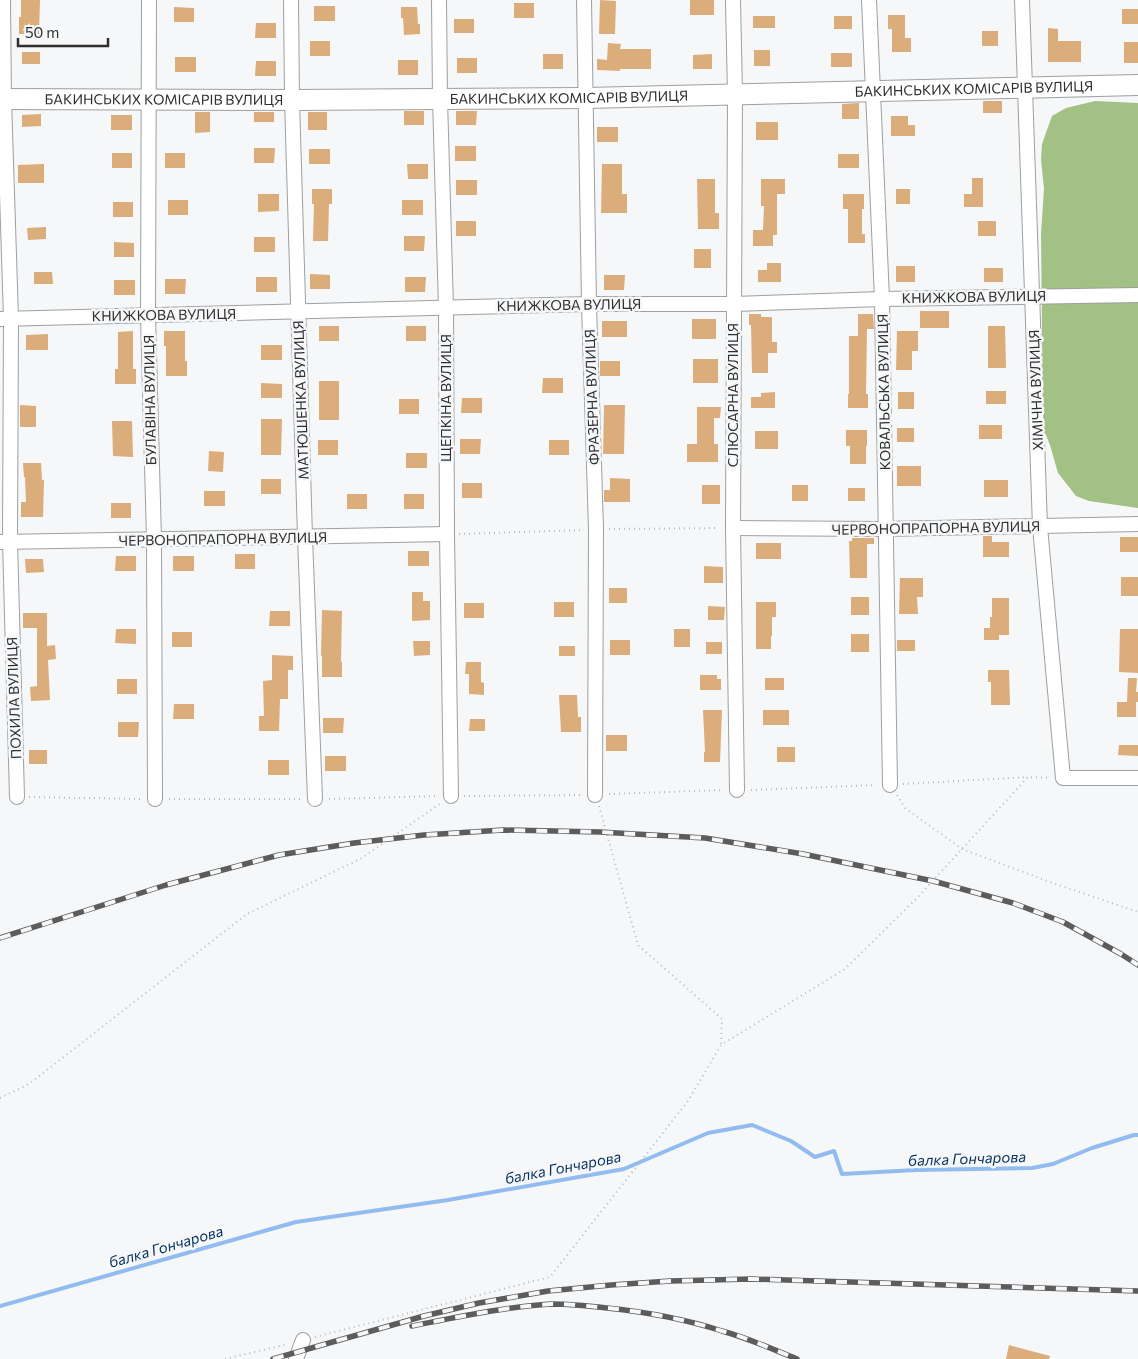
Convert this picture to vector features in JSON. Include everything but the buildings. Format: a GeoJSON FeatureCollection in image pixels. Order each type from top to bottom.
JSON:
{"type":"FeatureCollection","features":[{"type":"Feature","properties":{"kind":"street","name":"ПОХИЛА ВУЛИЦЯ"},"geometry":{"type":"LineString","coordinates":[[3,0],[2,99],[6,319],[5,542],[17,797]]}},
{"type":"Feature","properties":{"kind":"street","name":"БУЛАВІНА ВУЛИЦЯ"},"geometry":{"type":"LineString","coordinates":[[149,0],[148,316],[154,540],[155,799]]}},
{"type":"Feature","properties":{"kind":"street","name":"МАТЮШЕНКА ВУЛИЦЯ"},"geometry":{"type":"LineString","coordinates":[[291,0],[298,312],[315,799]]}},
{"type":"Feature","properties":{"kind":"street","name":"ЩЕПКІНА ВУЛИЦЯ"},"geometry":{"type":"LineString","coordinates":[[439,0],[446,308],[447,534],[452,796]]}},
{"type":"Feature","properties":{"kind":"street","name":"ФРАЗЕРНА ВУЛИЦЯ"},"geometry":{"type":"LineString","coordinates":[[584,0],[589,304],[596,529],[595,795]]}},
{"type":"Feature","properties":{"kind":"street","name":"СЛЮСАРНА ВУЛИЦЯ"},"geometry":{"type":"LineString","coordinates":[[733,0],[735,95],[733,304],[734,528],[737,790]]}},
{"type":"Feature","properties":{"kind":"street","name":"КОВАЛЬСЬКА ВУЛИЦЯ"},"geometry":{"type":"LineString","coordinates":[[869,0],[882,299],[890,785]]}},
{"type":"Feature","properties":{"kind":"street","name":"ХІМІЧНА ВУЛИЦЯ"},"geometry":{"type":"LineString","coordinates":[[1022,0],[1040,527],[1063,778]]}},
{"type":"Feature","properties":{"kind":"street","name":"БАКИНСЬКИХ КОМІСАРІВ ВУЛИЦЯ"},"geometry":{"type":"LineString","coordinates":[[2,99],[586,98],[1138,85]]}},
{"type":"Feature","properties":{"kind":"street","name":"КНИЖКОВА ВУЛИЦЯ"},"geometry":{"type":"LineString","coordinates":[[6,319],[589,304],[733,304],[882,299],[1138,295]]}},
{"type":"Feature","properties":{"kind":"street","name":"ЧЕРВОНОПРАПОРНА ВУЛИЦЯ"},"geometry":{"type":"LineString","coordinates":[[734,528],[886,529],[1138,524]]}},
{"type":"Feature","properties":{"kind":"street","name":"ЧЕРВОНОПРАПОРНА ВУЛИЦЯ"},"geometry":{"type":"LineString","coordinates":[[5,542],[447,534]]}},
{"type":"Feature","properties":{"kind":"street"},"geometry":{"type":"LineString","coordinates":[[1063,778],[1138,778]]}},
{"type":"Feature","properties":{"kind":"street"},"geometry":{"type":"LineString","coordinates":[[296,1359],[303,1340]]}},
{"type":"Feature","properties":{"kind":"path"},"geometry":{"type":"LineString","coordinates":[[225,1359],[550,1277],[688,1101],[721,1045],[845,969],[916,899],[1028,777]]}},
{"type":"Feature","properties":{"kind":"path"},"geometry":{"type":"LineString","coordinates":[[17,797],[315,799],[595,795],[890,785],[1028,777],[1063,778]]}},
{"type":"Feature","properties":{"kind":"path"},"geometry":{"type":"LineString","coordinates":[[890,785],[906,808],[962,849],[1138,912]]}},
{"type":"Feature","properties":{"kind":"path"},"geometry":{"type":"LineString","coordinates":[[595,795],[638,945],[722,1019],[721,1045]]}},
{"type":"Feature","properties":{"kind":"path"},"geometry":{"type":"LineString","coordinates":[[0,1098],[29,1084],[247,914],[362,858],[452,796]]}},
{"type":"Feature","properties":{"kind":"green space"},"geometry":{"type":"Polygon","coordinates":[[[1095,101],[1138,103],[1138,508],[1089,501],[1076,496],[1058,473],[1043,428],[1041,233],[1044,189],[1041,159],[1042,144],[1052,116],[1066,108],[1095,101]]]}},
{"type":"Feature","properties":{"kind":"waterway","name":"балка Гончарова"},"geometry":{"type":"LineString","coordinates":[[0,1306],[296,1222],[448,1200],[624,1169],[708,1133],[752,1125],[791,1141],[815,1157],[834,1151],[842,1174],[916,1170],[1032,1168],[1053,1164],[1092,1148],[1138,1135]]}},
{"type":"Feature","properties":{"kind":"railway"},"geometry":{"type":"LineString","coordinates":[[0,938],[166,885],[279,855],[354,843],[424,835],[503,830],[600,832],[705,838],[803,854],[933,881],[1013,903],[1063,922],[1138,965]]}},
{"type":"Feature","properties":{"kind":"railway"},"geometry":{"type":"LineString","coordinates":[[273,1359],[424,1316],[479,1303],[548,1291],[611,1285],[751,1279],[1138,1291]]}},
{"type":"Feature","properties":{"kind":"railway"},"geometry":{"type":"LineString","coordinates":[[412,1326],[516,1307],[565,1304],[651,1314],[694,1323],[741,1337],[797,1359]]}}]}
